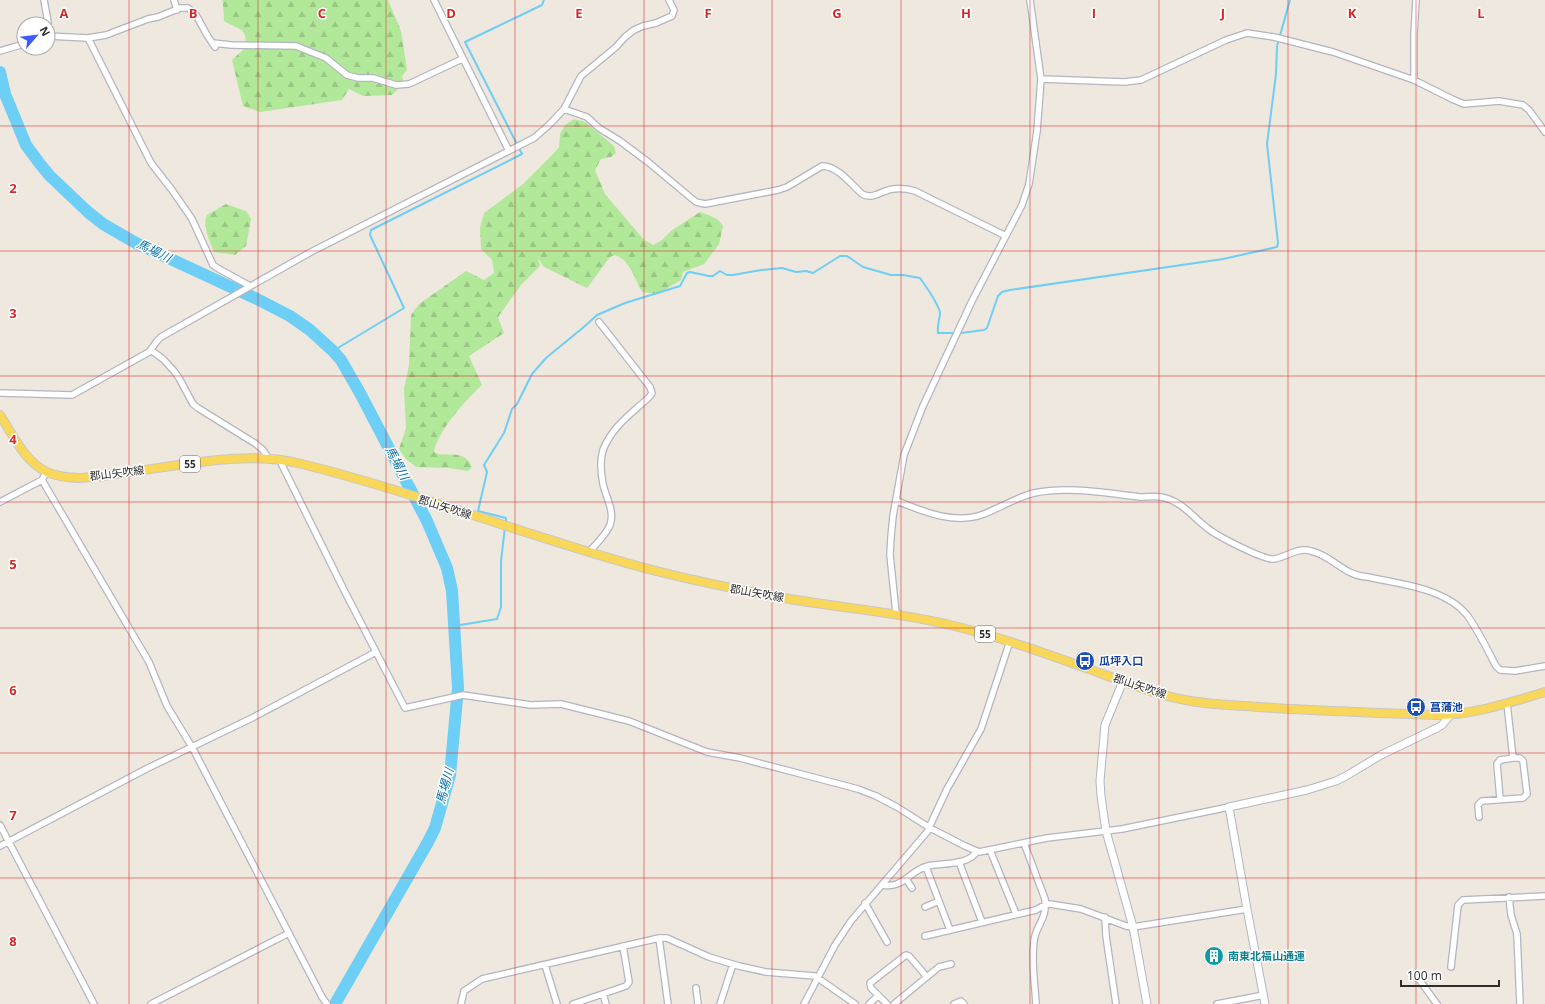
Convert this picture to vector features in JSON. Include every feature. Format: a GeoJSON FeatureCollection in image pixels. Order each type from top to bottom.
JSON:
{"type":"FeatureCollection","features":[{"type":"Feature","properties":{"kind":"main road","name":"郡山矢吹線"},"geometry":{"type":"LineString","coordinates":[[0,415],[30,460],[46,472],[83,478],[238,458],[279,459],[316,467],[589,552],[654,570],[724,587],[792,599],[896,613],[947,624],[1010,641],[1164,695],[1191,701],[1286,708],[1451,714],[1474,711],[1545,692]]}},
{"type":"Feature","properties":{"kind":"street"},"geometry":{"type":"LineString","coordinates":[[44,0],[47,16]]}},
{"type":"Feature","properties":{"kind":"street"},"geometry":{"type":"LineString","coordinates":[[174,0],[177,10]]}},
{"type":"Feature","properties":{"kind":"street"},"geometry":{"type":"LineString","coordinates":[[434,0],[462,59],[509,150]]}},
{"type":"Feature","properties":{"kind":"street"},"geometry":{"type":"LineString","coordinates":[[0,393],[72,395],[152,351],[156,341],[161,337],[248,287],[309,253],[536,136],[564,109],[581,76],[616,47],[630,33],[643,26],[656,23],[672,16],[674,10],[669,0]]}},
{"type":"Feature","properties":{"kind":"street"},"geometry":{"type":"LineString","coordinates":[[896,613],[890,549],[893,516],[904,455],[914,428],[972,301],[1022,204],[1029,184],[1037,130],[1040,79],[1030,0]]}},
{"type":"Feature","properties":{"kind":"street"},"geometry":{"type":"LineString","coordinates":[[1414,80],[1416,0]]}},
{"type":"Feature","properties":{"kind":"street"},"geometry":{"type":"LineString","coordinates":[[56,36],[88,38],[106,35],[177,10],[188,8],[196,15],[206,35],[214,45],[296,46],[326,58],[334,63],[343,74],[358,78],[373,78],[396,85],[408,84],[462,59]]}},
{"type":"Feature","properties":{"kind":"street"},"geometry":{"type":"LineString","coordinates":[[1040,79],[1124,82],[1141,80],[1226,40],[1247,33],[1305,44],[1414,80],[1464,104],[1499,101],[1523,105],[1529,110],[1545,132]]}},
{"type":"Feature","properties":{"kind":"street"},"geometry":{"type":"LineString","coordinates":[[88,38],[145,152],[156,170],[192,219],[213,265],[248,287]]}},
{"type":"Feature","properties":{"kind":"street"},"geometry":{"type":"LineString","coordinates":[[0,51],[16,46]]}},
{"type":"Feature","properties":{"kind":"street"},"geometry":{"type":"LineString","coordinates":[[564,109],[587,117],[599,128],[620,141],[648,162],[696,202],[705,204],[778,190],[822,166],[827,166],[835,169],[862,194],[867,196],[892,189],[907,189],[915,191],[1006,236]]}},
{"type":"Feature","properties":{"kind":"street"},"geometry":{"type":"LineString","coordinates":[[589,552],[605,534],[612,517],[609,501],[603,484],[601,464],[604,449],[619,423],[652,393],[650,387],[599,322]]}},
{"type":"Feature","properties":{"kind":"street"},"geometry":{"type":"LineString","coordinates":[[152,351],[163,359],[176,375],[191,400],[198,408],[256,444],[263,450],[269,459]]}},
{"type":"Feature","properties":{"kind":"street"},"geometry":{"type":"LineString","coordinates":[[279,459],[405,708],[452,696],[464,695],[531,705],[561,704],[629,721],[707,752],[740,758],[858,789],[876,796],[897,807],[930,828],[977,851],[982,852],[1047,838],[1106,831],[1307,790],[1336,781],[1381,755],[1437,728],[1442,725],[1451,714]]}},
{"type":"Feature","properties":{"kind":"street"},"geometry":{"type":"LineString","coordinates":[[0,502],[42,480],[46,472]]}},
{"type":"Feature","properties":{"kind":"street"},"geometry":{"type":"LineString","coordinates":[[42,480],[148,662],[167,706],[192,747],[327,1004]]}},
{"type":"Feature","properties":{"kind":"street"},"geometry":{"type":"LineString","coordinates":[[896,501],[945,518],[959,519],[976,517],[1032,494],[1047,491],[1077,490],[1142,497],[1161,497],[1180,504],[1215,534],[1265,558],[1278,558],[1297,551],[1311,551],[1322,554],[1358,577],[1368,577],[1439,595],[1456,605],[1466,615],[1496,666],[1500,670],[1515,671],[1545,666]]}},
{"type":"Feature","properties":{"kind":"street"},"geometry":{"type":"LineString","coordinates":[[804,1004],[835,945],[851,921],[865,903],[925,836],[930,828],[947,789],[981,729],[1010,641]]}},
{"type":"Feature","properties":{"kind":"street"},"geometry":{"type":"LineString","coordinates":[[0,846],[192,747],[252,718],[376,652]]}},
{"type":"Feature","properties":{"kind":"street"},"geometry":{"type":"LineString","coordinates":[[1123,681],[1111,709],[1103,735],[1100,781],[1106,831],[1133,927],[1147,1004]]}},
{"type":"Feature","properties":{"kind":"street"},"geometry":{"type":"LineString","coordinates":[[1507,703],[1513,758]]}},
{"type":"Feature","properties":{"kind":"street"},"geometry":{"type":"LineString","coordinates":[[1479,817],[1478,805],[1482,801],[1523,798],[1527,794],[1523,761],[1520,758],[1500,760],[1497,764],[1500,799]]}},
{"type":"Feature","properties":{"kind":"street"},"geometry":{"type":"LineString","coordinates":[[1229,807],[1265,1004]]}},
{"type":"Feature","properties":{"kind":"street"},"geometry":{"type":"LineString","coordinates":[[0,825],[94,1004]]}},
{"type":"Feature","properties":{"kind":"street"},"geometry":{"type":"LineString","coordinates":[[1024,843],[1046,904],[1046,912],[1034,942],[1036,1004]]}},
{"type":"Feature","properties":{"kind":"street"},"geometry":{"type":"LineString","coordinates":[[990,850],[1016,914]]}},
{"type":"Feature","properties":{"kind":"street"},"geometry":{"type":"LineString","coordinates":[[882,885],[893,886],[926,867],[959,862],[973,856],[977,851]]}},
{"type":"Feature","properties":{"kind":"street"},"geometry":{"type":"LineString","coordinates":[[959,862],[982,922]]}},
{"type":"Feature","properties":{"kind":"street"},"geometry":{"type":"LineString","coordinates":[[926,867],[950,930]]}},
{"type":"Feature","properties":{"kind":"street"},"geometry":{"type":"LineString","coordinates":[[906,879],[912,888]]}},
{"type":"Feature","properties":{"kind":"street"},"geometry":{"type":"LineString","coordinates":[[1451,967],[1458,904],[1463,900],[1545,896]]}},
{"type":"Feature","properties":{"kind":"street"},"geometry":{"type":"LineString","coordinates":[[1509,898],[1511,915],[1517,934],[1520,1004]]}},
{"type":"Feature","properties":{"kind":"street"},"geometry":{"type":"LineString","coordinates":[[925,907],[939,901]]}},
{"type":"Feature","properties":{"kind":"street"},"geometry":{"type":"LineString","coordinates":[[865,903],[887,942]]}},
{"type":"Feature","properties":{"kind":"street"},"geometry":{"type":"LineString","coordinates":[[925,936],[1036,910],[1046,904],[1081,909],[1126,926],[1133,927],[1247,909]]}},
{"type":"Feature","properties":{"kind":"street"},"geometry":{"type":"LineString","coordinates":[[1105,917],[1106,936],[1116,1004]]}},
{"type":"Feature","properties":{"kind":"street"},"geometry":{"type":"LineString","coordinates":[[151,1004],[289,933]]}},
{"type":"Feature","properties":{"kind":"street"},"geometry":{"type":"LineString","coordinates":[[461,1004],[464,991],[482,979],[545,966],[659,938],[667,938],[709,957],[733,964],[766,972],[815,976],[855,1004]]}},
{"type":"Feature","properties":{"kind":"street"},"geometry":{"type":"LineString","coordinates":[[659,938],[668,1004]]}},
{"type":"Feature","properties":{"kind":"street"},"geometry":{"type":"LineString","coordinates":[[573,1004],[626,986],[628,982],[623,946]]}},
{"type":"Feature","properties":{"kind":"street"},"geometry":{"type":"LineString","coordinates":[[887,1004],[871,988],[870,984],[906,955],[909,956],[927,977]]}},
{"type":"Feature","properties":{"kind":"street"},"geometry":{"type":"LineString","coordinates":[[720,1004],[733,964]]}},
{"type":"Feature","properties":{"kind":"street"},"geometry":{"type":"LineString","coordinates":[[894,1004],[942,965],[951,964]]}},
{"type":"Feature","properties":{"kind":"street"},"geometry":{"type":"LineString","coordinates":[[545,966],[557,1004]]}},
{"type":"Feature","properties":{"kind":"street"},"geometry":{"type":"LineString","coordinates":[[1418,978],[1437,1004]]}},
{"type":"Feature","properties":{"kind":"street"},"geometry":{"type":"LineString","coordinates":[[696,988],[698,1004]]}},
{"type":"Feature","properties":{"kind":"street"},"geometry":{"type":"LineString","coordinates":[[603,994],[606,1004]]}},
{"type":"Feature","properties":{"kind":"street"},"geometry":{"type":"LineString","coordinates":[[1217,1004],[1264,995]]}},
{"type":"Feature","properties":{"kind":"street"},"geometry":{"type":"LineString","coordinates":[[869,1004],[878,996]]}},
{"type":"Feature","properties":{"kind":"street"},"geometry":{"type":"LineString","coordinates":[[954,1004],[961,1001],[964,1004]]}},
{"type":"Feature","properties":{"kind":"green space"},"geometry":{"type":"Polygon","coordinates":[[[222,0],[388,0],[401,31],[407,70],[402,76],[404,83],[392,95],[363,96],[349,89],[342,100],[260,112],[243,106],[232,60],[246,47],[246,41],[241,30],[224,21],[222,0]]]}},
{"type":"Feature","properties":{"kind":"green space"},"geometry":{"type":"Polygon","coordinates":[[[574,119],[585,122],[614,146],[616,153],[611,157],[601,159],[595,170],[605,194],[644,240],[653,245],[700,212],[716,219],[723,226],[719,244],[704,264],[683,272],[681,280],[658,294],[642,292],[632,270],[625,261],[615,255],[610,257],[587,288],[544,267],[538,258],[540,266],[521,285],[498,317],[504,333],[469,356],[482,385],[468,399],[447,425],[441,434],[434,452],[438,454],[459,455],[464,457],[472,467],[468,471],[448,468],[416,467],[406,459],[399,449],[406,428],[404,389],[409,365],[411,315],[419,304],[466,271],[484,280],[494,273],[492,260],[481,249],[480,228],[484,213],[523,184],[553,154],[559,147],[560,134],[565,125],[574,119]]]}},
{"type":"Feature","properties":{"kind":"green space"},"geometry":{"type":"Polygon","coordinates":[[[226,204],[246,211],[251,219],[246,246],[235,255],[214,252],[205,224],[207,215],[226,204]]]}},
{"type":"Feature","properties":{"kind":"waterway"},"geometry":{"type":"LineString","coordinates":[[333,351],[404,308],[370,235],[371,230],[522,154],[465,42],[542,5],[544,0]]}},
{"type":"Feature","properties":{"kind":"waterway"},"geometry":{"type":"LineString","coordinates":[[506,523],[506,518],[478,511],[487,472],[484,465],[504,433],[512,409],[517,404],[532,374],[546,358],[597,315],[625,303],[680,286],[687,273],[690,272],[713,276],[720,271],[727,275],[733,275],[782,268],[796,272],[806,271],[813,273],[840,256],[847,256],[863,267],[891,275],[903,275],[920,278],[938,306],[940,314],[938,333],[961,333],[984,330],[987,328],[998,296],[1002,292],[1223,259],[1277,247],[1278,243],[1267,144],[1276,74],[1277,46],[1290,0]]}},
{"type":"Feature","properties":{"kind":"waterway","name":"馬場川"},"geometry":{"type":"LineString","coordinates":[[0,72],[5,94],[26,145],[50,176],[88,212],[103,224],[136,243],[257,299],[290,316],[310,330],[333,351],[341,360],[360,393],[427,521],[447,568],[452,591],[458,688],[450,775],[435,828],[428,842],[335,1004]]}},
{"type":"Feature","properties":{"kind":"waterway"},"geometry":{"type":"LineString","coordinates":[[454,626],[497,619],[501,607],[501,561],[505,527]]}},
{"type":"Feature","properties":{"kind":"place","name":"瓜坪入口"},"geometry":{"type":"Point","coordinates":[1085,661]}},
{"type":"Feature","properties":{"kind":"place","name":"菖蒲池"},"geometry":{"type":"Point","coordinates":[1416,707]}},
{"type":"Feature","properties":{"kind":"place","name":"南東北福山通運"},"geometry":{"type":"Point","coordinates":[1214,956]}}]}
